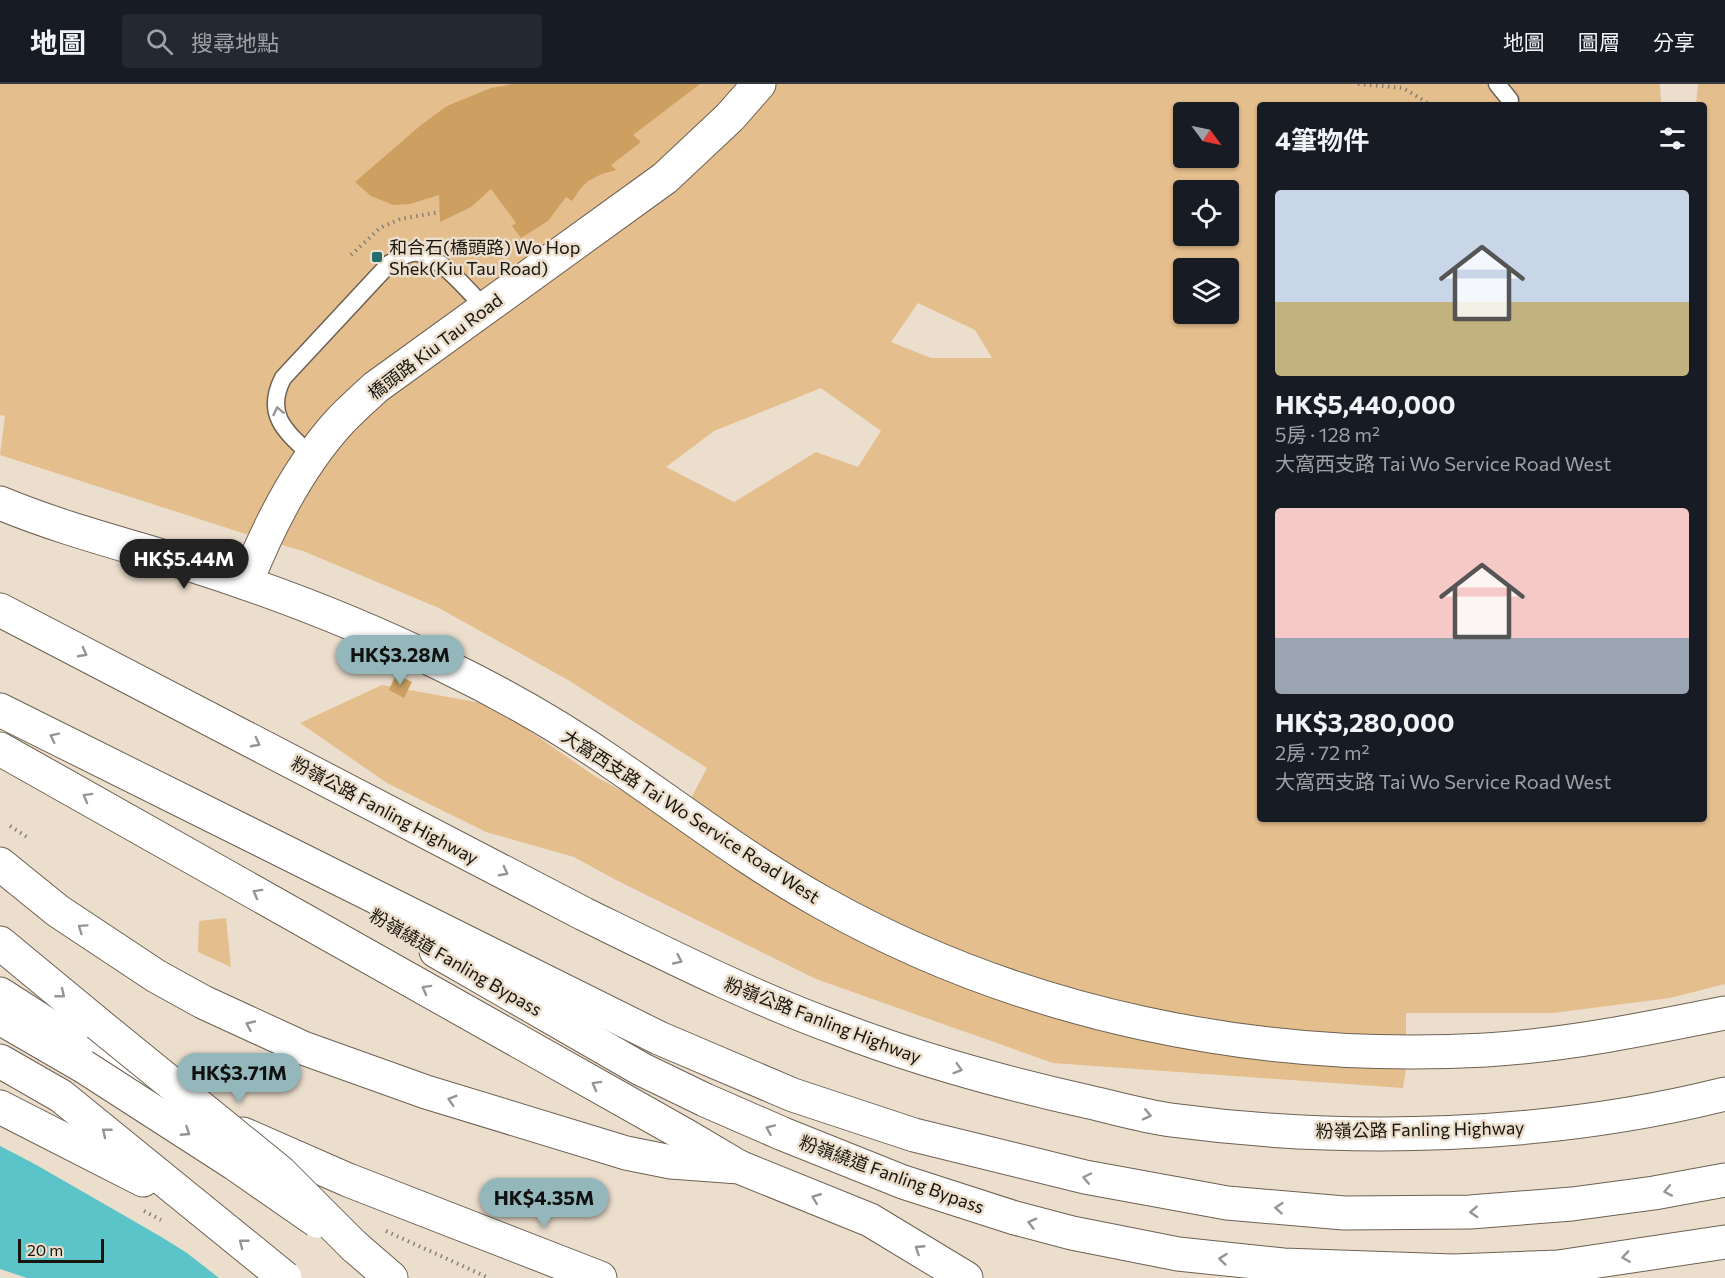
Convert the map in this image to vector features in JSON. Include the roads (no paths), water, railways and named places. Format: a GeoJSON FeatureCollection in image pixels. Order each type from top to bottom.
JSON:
{"type":"FeatureCollection","features":[{"type":"Feature","properties":{"kind":"main road","name":"橋頭路 Kiu Tau Road"},"geometry":{"type":"LineString","coordinates":[[246,583],[260,546],[312,456],[342,419],[376,387],[665,178],[730,117],[759,84]]}},
{"type":"Feature","properties":{"kind":"main road","name":"大窩西支路 Tai Wo Service Road West"},"geometry":{"type":"LineString","coordinates":[[0,502],[72,530],[246,583],[385,638],[446,666],[502,696],[612,762],[724,842],[824,904],[895,940],[948,963],[999,983],[1056,1001],[1147,1024],[1226,1038],[1376,1051],[1485,1050],[1540,1045],[1593,1039],[1725,1013]]}},
{"type":"Feature","properties":{"kind":"main road","name":"粉嶺公路 Fanling Highway"},"geometry":{"type":"LineString","coordinates":[[0,610],[670,956],[745,991],[837,1029],[968,1072],[1168,1120],[1354,1134],[1556,1125],[1676,1106],[1725,1094]]}},
{"type":"Feature","properties":{"kind":"main road"},"geometry":{"type":"LineString","coordinates":[[0,710],[669,1043],[793,1095],[926,1138],[1084,1178],[1227,1203],[1344,1214],[1470,1212],[1572,1204],[1654,1193],[1725,1180]]}},
{"type":"Feature","properties":{"kind":"main road"},"geometry":{"type":"LineString","coordinates":[[0,749],[739,1167],[870,1220],[966,1278]]}},
{"type":"Feature","properties":{"kind":"main road","name":"粉嶺繞道 Fanling Bypass"},"geometry":{"type":"LineString","coordinates":[[144,781],[641,1069],[783,1134],[903,1182],[1015,1218],[1072,1233],[1178,1254],[1283,1265],[1345,1268],[1454,1271],[1558,1267],[1725,1242]]}},
{"type":"Feature","properties":{"kind":"main road"},"geometry":{"type":"LineString","coordinates":[[0,864],[58,911],[156,976],[203,1002],[293,1043],[365,1072],[626,1153],[671,1162],[739,1167]]}},
{"type":"Feature","properties":{"kind":"main road"},"geometry":{"type":"LineString","coordinates":[[0,943],[242,1139],[280,1172],[354,1246],[391,1278]]}},
{"type":"Feature","properties":{"kind":"main road"},"geometry":{"type":"LineString","coordinates":[[0,993],[104,1061],[190,1108],[274,1149],[600,1278]]}},
{"type":"Feature","properties":{"kind":"main road"},"geometry":{"type":"LineString","coordinates":[[0,1018],[40,1039],[134,1098],[354,1246]]}},
{"type":"Feature","properties":{"kind":"main road"},"geometry":{"type":"LineString","coordinates":[[0,1061],[61,1096],[285,1278]]}},
{"type":"Feature","properties":{"kind":"main road"},"geometry":{"type":"LineString","coordinates":[[0,1107],[200,1209]]}},
{"type":"Feature","properties":{"kind":"lane"},"geometry":{"type":"LineString","coordinates":[[1497,84],[1510,100]]}},
{"type":"Feature","properties":{"kind":"lane"},"geometry":{"type":"LineString","coordinates":[[312,456],[286,432],[276,413],[276,392],[283,378],[390,263],[411,252],[426,254],[440,263],[485,308]]}},
{"type":"Feature","properties":{"kind":"water"},"geometry":{"type":"Polygon","coordinates":[[[0,1144],[158,1235],[306,1278],[27,1278],[0,1269],[0,1144]]]}},
{"type":"Feature","properties":{"kind":"place","name":"和合石(橋頭路) Wo Hop Shek(Kiu Tau Road)"},"geometry":{"type":"Point","coordinates":[377,257]}}]}
